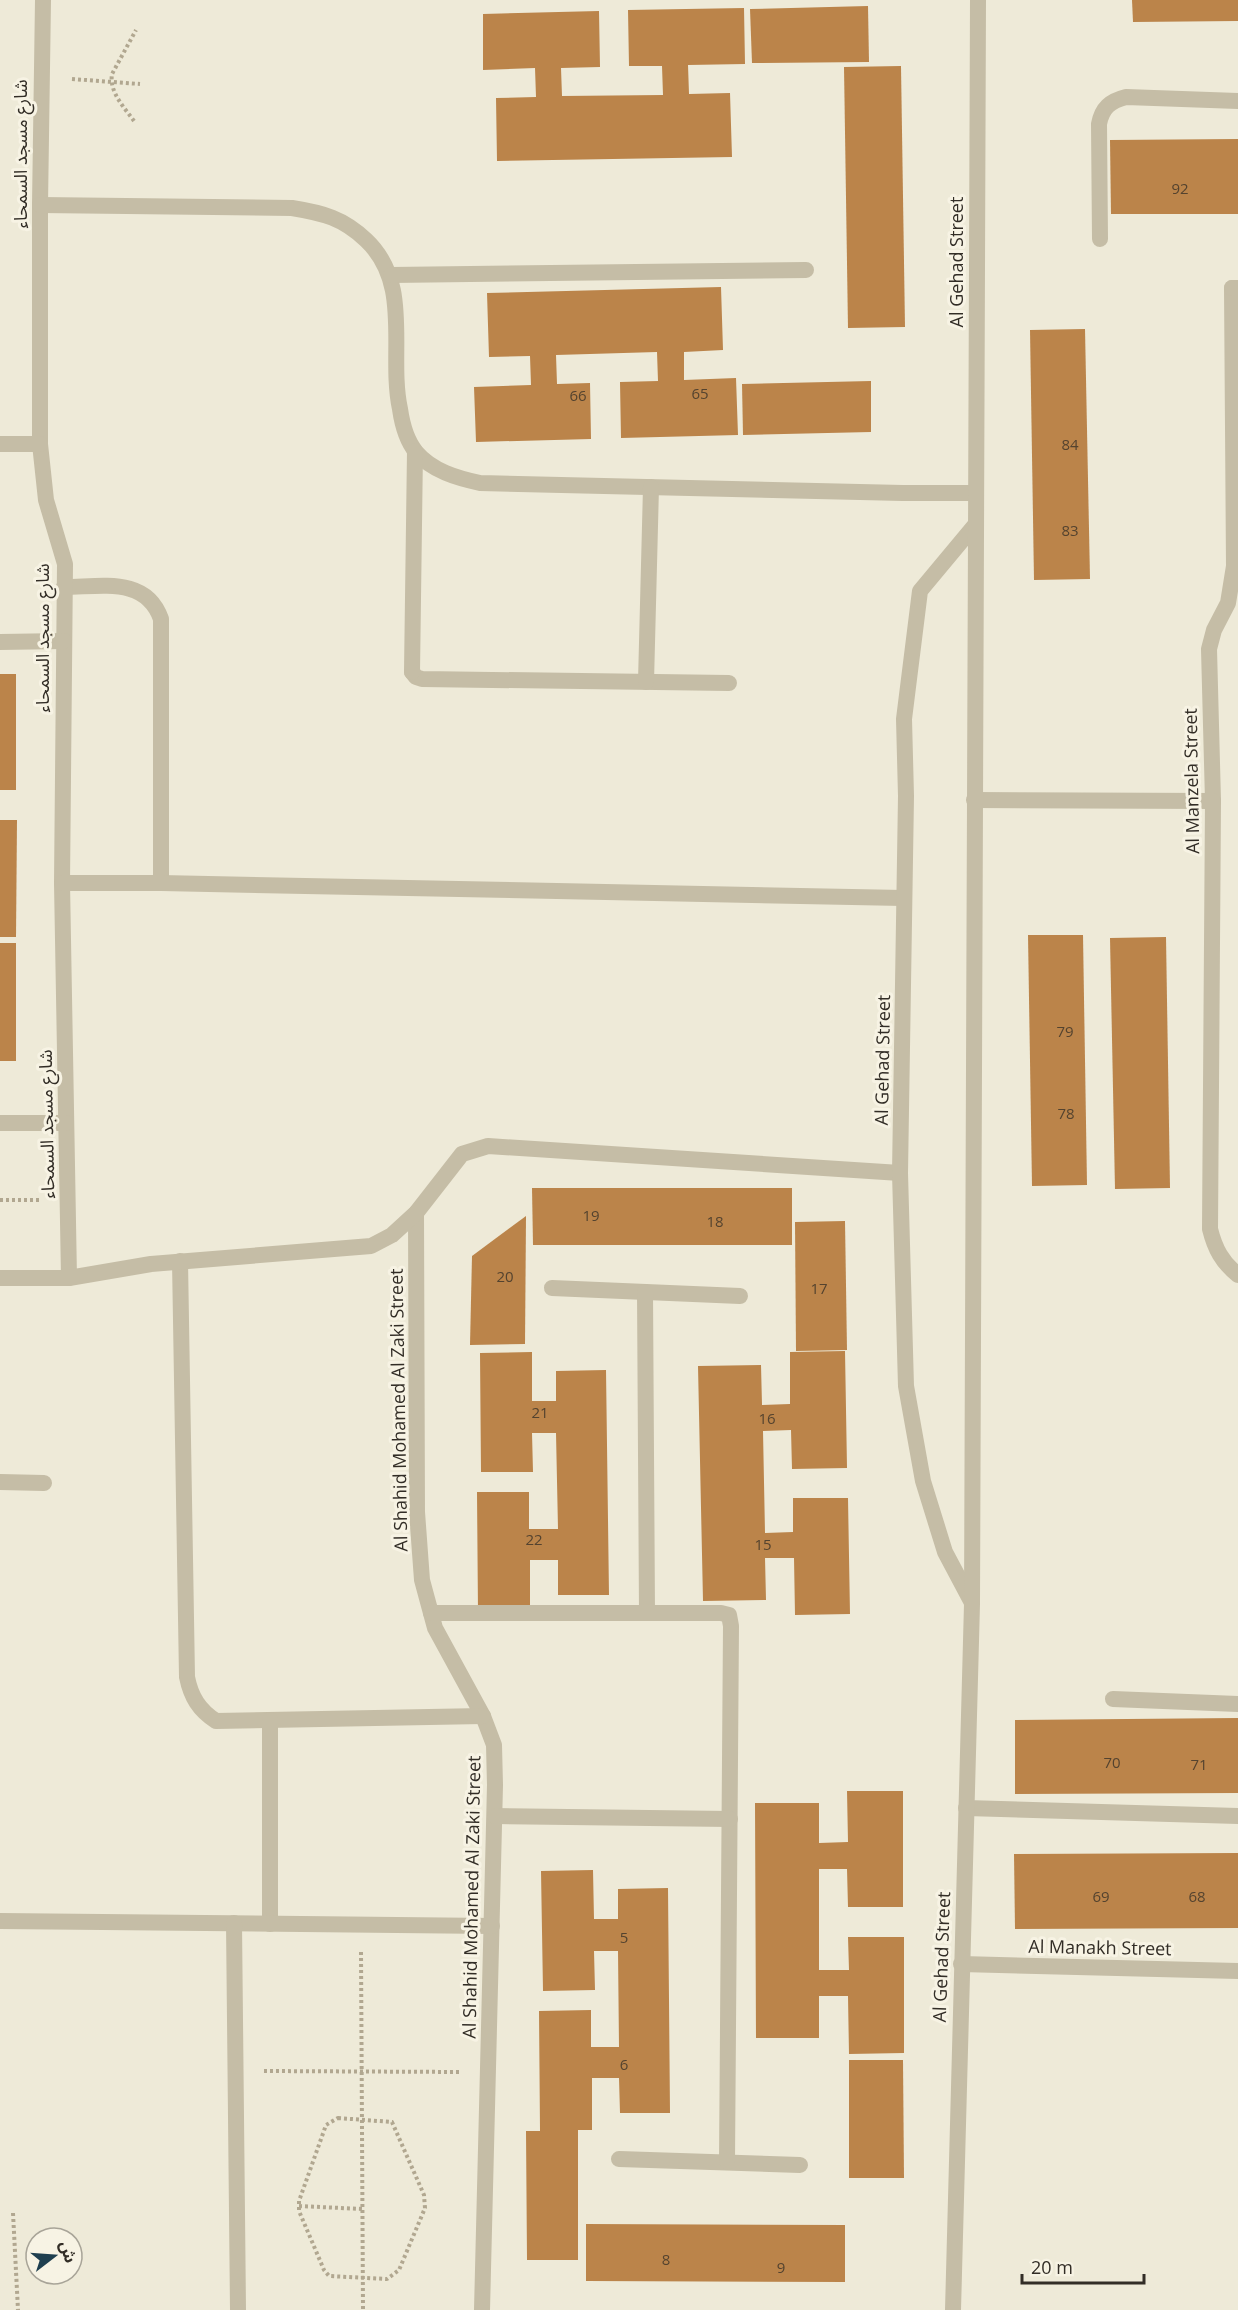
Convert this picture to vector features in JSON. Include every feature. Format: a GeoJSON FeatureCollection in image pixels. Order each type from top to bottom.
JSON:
{"type":"FeatureCollection","features":[{"type":"Feature","properties":{"kind":"street","name":"شارع مسجد السمحاء"},"geometry":{"type":"LineString","coordinates":[[43,0],[40,444],[46,500],[65,564],[62,884],[69,1278]]}},
{"type":"Feature","properties":{"kind":"street","name":"Al Gehad Street"},"geometry":{"type":"LineString","coordinates":[[953,2310],[972,1604],[978,0]]}},
{"type":"Feature","properties":{"kind":"street"},"geometry":{"type":"LineString","coordinates":[[1100,239],[1099,124],[1101,116],[1110,103],[1126,97],[1238,101]]}},
{"type":"Feature","properties":{"kind":"street"},"geometry":{"type":"LineString","coordinates":[[40,204],[292,208],[323,213],[352,226],[375,248],[391,275],[395,303],[397,397],[403,425],[415,451],[412,672],[416,677],[422,679],[729,682]]}},
{"type":"Feature","properties":{"kind":"street"},"geometry":{"type":"LineString","coordinates":[[391,275],[806,270]]}},
{"type":"Feature","properties":{"kind":"street","name":"Al Manzela Street"},"geometry":{"type":"LineString","coordinates":[[1235,288],[1234,566],[1228,603],[1214,630],[1209,649],[1213,801],[1210,1229],[1215,1249],[1226,1265],[1238,1275]]}},
{"type":"Feature","properties":{"kind":"street"},"geometry":{"type":"LineString","coordinates":[[0,444],[40,444]]}},
{"type":"Feature","properties":{"kind":"street"},"geometry":{"type":"LineString","coordinates":[[415,451],[437,469],[460,479],[480,483],[975,493]]}},
{"type":"Feature","properties":{"kind":"street"},"geometry":{"type":"LineString","coordinates":[[646,682],[651,487]]}},
{"type":"Feature","properties":{"kind":"street","name":"Al Gehad Street"},"geometry":{"type":"LineString","coordinates":[[972,1604],[945,1552],[923,1481],[906,1386],[900,1173],[906,796],[904,719],[920,591],[975,525]]}},
{"type":"Feature","properties":{"kind":"street"},"geometry":{"type":"LineString","coordinates":[[64,587],[128,587],[149,598],[157,607],[161,619],[161,883]]}},
{"type":"Feature","properties":{"kind":"street"},"geometry":{"type":"LineString","coordinates":[[0,642],[64,640]]}},
{"type":"Feature","properties":{"kind":"street"},"geometry":{"type":"LineString","coordinates":[[974,800],[1213,801]]}},
{"type":"Feature","properties":{"kind":"street"},"geometry":{"type":"LineString","coordinates":[[62,884],[161,883],[903,898]]}},
{"type":"Feature","properties":{"kind":"street"},"geometry":{"type":"LineString","coordinates":[[0,1123],[66,1123]]}},
{"type":"Feature","properties":{"kind":"street"},"geometry":{"type":"LineString","coordinates":[[0,1278],[69,1278],[180,1261],[371,1246],[392,1235],[416,1213],[462,1154],[488,1146],[900,1173]]}},
{"type":"Feature","properties":{"kind":"street","name":"Al Shahid Mohamed Al Zaki Street"},"geometry":{"type":"LineString","coordinates":[[416,1213],[417,1512],[422,1580],[435,1628],[483,1716],[494,1744],[495,1816],[482,2310]]}},
{"type":"Feature","properties":{"kind":"street"},"geometry":{"type":"LineString","coordinates":[[180,1261],[187,1677],[196,1703],[216,1721],[483,1716]]}},
{"type":"Feature","properties":{"kind":"street"},"geometry":{"type":"LineString","coordinates":[[552,1288],[740,1296]]}},
{"type":"Feature","properties":{"kind":"street"},"geometry":{"type":"LineString","coordinates":[[645,1292],[647,1613]]}},
{"type":"Feature","properties":{"kind":"street"},"geometry":{"type":"LineString","coordinates":[[0,1482],[44,1483]]}},
{"type":"Feature","properties":{"kind":"street"},"geometry":{"type":"LineString","coordinates":[[431,1613],[721,1613],[729,1615],[731,1626],[727,2162]]}},
{"type":"Feature","properties":{"kind":"street"},"geometry":{"type":"LineString","coordinates":[[1113,1699],[1238,1704]]}},
{"type":"Feature","properties":{"kind":"street"},"geometry":{"type":"LineString","coordinates":[[270,1720],[270,1923]]}},
{"type":"Feature","properties":{"kind":"street"},"geometry":{"type":"LineString","coordinates":[[966,1808],[1238,1816]]}},
{"type":"Feature","properties":{"kind":"street"},"geometry":{"type":"LineString","coordinates":[[495,1816],[730,1819]]}},
{"type":"Feature","properties":{"kind":"street"},"geometry":{"type":"LineString","coordinates":[[0,1921],[492,1926]]}},
{"type":"Feature","properties":{"kind":"street"},"geometry":{"type":"LineString","coordinates":[[234,1923],[238,2310]]}},
{"type":"Feature","properties":{"kind":"street","name":"Al Manakh Street"},"geometry":{"type":"LineString","coordinates":[[961,1964],[1238,1971]]}},
{"type":"Feature","properties":{"kind":"street"},"geometry":{"type":"LineString","coordinates":[[619,2159],[800,2165]]}},
{"type":"Feature","properties":{"kind":"path"},"geometry":{"type":"LineString","coordinates":[[134,121],[112,89],[111,82],[112,74],[136,30]]}},
{"type":"Feature","properties":{"kind":"path"},"geometry":{"type":"LineString","coordinates":[[41,77],[140,84]]}},
{"type":"Feature","properties":{"kind":"path"},"geometry":{"type":"LineString","coordinates":[[0,1200],[68,1199]]}},
{"type":"Feature","properties":{"kind":"path"},"geometry":{"type":"LineString","coordinates":[[361,1925],[363,2310]]}},
{"type":"Feature","properties":{"kind":"path"},"geometry":{"type":"LineString","coordinates":[[236,2071],[489,2072]]}},
{"type":"Feature","properties":{"kind":"path"},"geometry":{"type":"LineString","coordinates":[[338,2118],[389,2120],[394,2125],[421,2183],[425,2208],[399,2270],[387,2279],[333,2277],[326,2274],[299,2211],[299,2206],[301,2190],[326,2125],[338,2118]]}},
{"type":"Feature","properties":{"kind":"path"},"geometry":{"type":"LineString","coordinates":[[299,2206],[362,2209]]}},
{"type":"Feature","properties":{"kind":"path"},"geometry":{"type":"LineString","coordinates":[[14,2213],[18,2310]]}},
{"type":"Feature","properties":{"kind":"building"},"geometry":{"type":"Polygon","coordinates":[[[1132,0],[1238,0],[1238,21],[1133,22],[1132,0]]]}},
{"type":"Feature","properties":{"kind":"building"},"geometry":{"type":"Polygon","coordinates":[[[868,6],[869,62],[752,63],[750,9],[868,6]]]}},
{"type":"Feature","properties":{"kind":"building"},"geometry":{"type":"Polygon","coordinates":[[[744,8],[745,64],[688,65],[689,94],[730,93],[732,157],[497,161],[496,98],[536,97],[535,68],[483,70],[483,14],[599,11],[600,67],[561,68],[562,96],[663,95],[662,66],[629,66],[628,10],[744,8]]]}},
{"type":"Feature","properties":{"kind":"building"},"geometry":{"type":"Polygon","coordinates":[[[901,66],[905,327],[848,328],[844,67],[901,66]]]}},
{"type":"Feature","properties":{"kind":"building"},"geometry":{"type":"Polygon","coordinates":[[[1238,139],[1238,214],[1111,214],[1110,140],[1238,139]]]}},
{"type":"Feature","properties":{"kind":"building"},"geometry":{"type":"Polygon","coordinates":[[[721,287],[723,350],[684,352],[684,380],[736,378],[738,435],[621,438],[620,382],[658,381],[657,352],[556,355],[557,384],[590,383],[591,439],[476,442],[474,387],[531,385],[530,356],[489,357],[487,293],[721,287]]]}},
{"type":"Feature","properties":{"kind":"building"},"geometry":{"type":"Polygon","coordinates":[[[1085,329],[1090,579],[1034,580],[1030,330],[1085,329]]]}},
{"type":"Feature","properties":{"kind":"building"},"geometry":{"type":"Polygon","coordinates":[[[871,381],[871,432],[743,435],[742,384],[871,381]]]}},
{"type":"Feature","properties":{"kind":"building"},"geometry":{"type":"Polygon","coordinates":[[[0,674],[16,674],[16,790],[0,790],[0,674]]]}},
{"type":"Feature","properties":{"kind":"building"},"geometry":{"type":"Polygon","coordinates":[[[0,820],[17,820],[16,937],[0,937],[0,820]]]}},
{"type":"Feature","properties":{"kind":"building"},"geometry":{"type":"Polygon","coordinates":[[[1028,935],[1083,935],[1087,1185],[1032,1186],[1028,935]]]}},
{"type":"Feature","properties":{"kind":"building"},"geometry":{"type":"Polygon","coordinates":[[[1166,937],[1170,1188],[1115,1189],[1110,938],[1166,937]]]}},
{"type":"Feature","properties":{"kind":"building"},"geometry":{"type":"Polygon","coordinates":[[[0,943],[16,943],[16,1061],[0,1061],[0,943]]]}},
{"type":"Feature","properties":{"kind":"building"},"geometry":{"type":"Polygon","coordinates":[[[532,1188],[792,1188],[792,1245],[533,1245],[532,1188]]]}},
{"type":"Feature","properties":{"kind":"building"},"geometry":{"type":"Polygon","coordinates":[[[526,1216],[525,1344],[470,1345],[472,1256],[526,1216]]]}},
{"type":"Feature","properties":{"kind":"building"},"geometry":{"type":"Polygon","coordinates":[[[845,1221],[847,1350],[796,1351],[795,1222],[845,1221]]]}},
{"type":"Feature","properties":{"kind":"building"},"geometry":{"type":"Polygon","coordinates":[[[845,1351],[847,1468],[792,1469],[791,1430],[763,1431],[765,1533],[793,1532],[793,1498],[848,1498],[850,1614],[795,1615],[794,1558],[765,1558],[766,1600],[703,1601],[698,1366],[761,1365],[762,1405],[790,1404],[790,1352],[845,1351]]]}},
{"type":"Feature","properties":{"kind":"building"},"geometry":{"type":"Polygon","coordinates":[[[532,1352],[532,1401],[556,1401],[556,1371],[606,1370],[609,1595],[558,1595],[558,1560],[530,1560],[530,1612],[478,1613],[477,1492],[529,1492],[529,1529],[558,1529],[556,1433],[532,1433],[533,1472],[481,1472],[480,1353],[532,1352]]]}},
{"type":"Feature","properties":{"kind":"building"},"geometry":{"type":"Polygon","coordinates":[[[1238,1718],[1238,1793],[1015,1794],[1015,1720],[1238,1718]]]}},
{"type":"Feature","properties":{"kind":"building"},"geometry":{"type":"Polygon","coordinates":[[[847,1791],[903,1791],[903,1907],[848,1907],[847,1869],[819,1869],[819,1970],[849,1970],[848,1937],[904,1937],[904,2053],[849,2054],[848,1996],[819,1996],[819,2038],[756,2038],[755,1803],[819,1803],[819,1843],[848,1842],[847,1791]]]}},
{"type":"Feature","properties":{"kind":"building"},"geometry":{"type":"Polygon","coordinates":[[[1238,1853],[1238,1928],[1015,1929],[1014,1854],[1238,1853]]]}},
{"type":"Feature","properties":{"kind":"building"},"geometry":{"type":"Polygon","coordinates":[[[593,1870],[594,1919],[618,1919],[618,1889],[668,1888],[670,2113],[620,2113],[619,2078],[592,2078],[592,2130],[578,2130],[578,2260],[527,2260],[526,2131],[540,2131],[539,2011],[591,2010],[591,2047],[619,2047],[618,1951],[594,1951],[595,1990],[543,1991],[541,1871],[593,1870]]]}},
{"type":"Feature","properties":{"kind":"building"},"geometry":{"type":"Polygon","coordinates":[[[849,2060],[903,2060],[904,2178],[849,2178],[849,2060]]]}},
{"type":"Feature","properties":{"kind":"building"},"geometry":{"type":"Polygon","coordinates":[[[586,2224],[845,2225],[845,2282],[586,2281],[586,2224]]]}}]}
